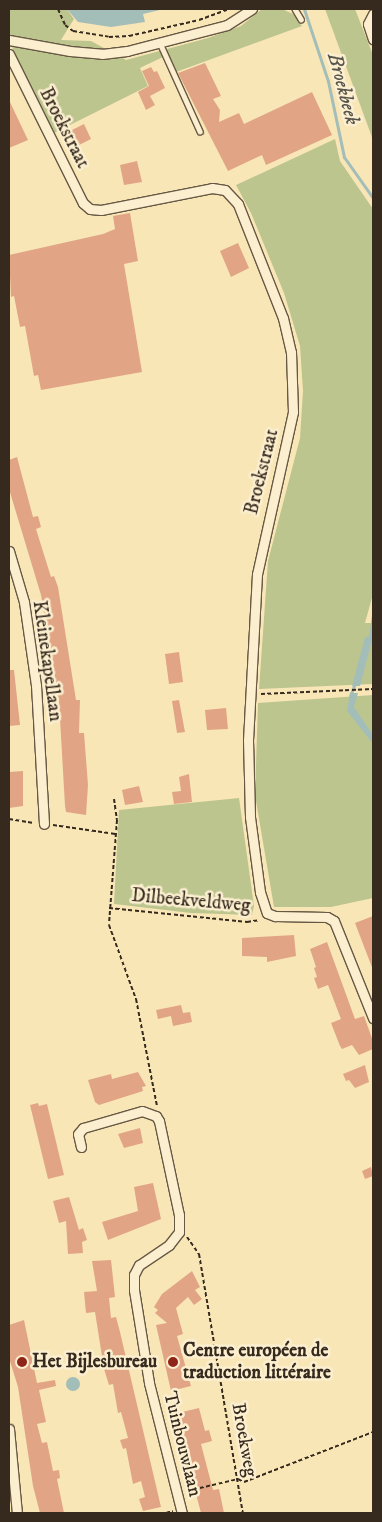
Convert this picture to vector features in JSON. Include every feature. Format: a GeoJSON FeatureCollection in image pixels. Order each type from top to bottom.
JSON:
{"type":"FeatureCollection","features":[{"type":"Feature","properties":{"kind":"street"},"geometry":{"type":"LineString","coordinates":[[9,40],[102,54],[160,43],[227,25],[252,9]]}},
{"type":"Feature","properties":{"kind":"street"},"geometry":{"type":"LineString","coordinates":[[373,14],[368,24],[373,39]]}},
{"type":"Feature","properties":{"kind":"street","name":"Broekstraat"},"geometry":{"type":"LineString","coordinates":[[9,54],[83,203],[90,209],[101,210],[212,188],[225,190],[238,204],[283,318],[291,352],[293,412],[257,574],[250,695],[248,800],[260,892],[269,915]]}},
{"type":"Feature","properties":{"kind":"street","name":"Kleinekapellaan"},"geometry":{"type":"LineString","coordinates":[[9,551],[24,602],[36,685],[44,824]]}},
{"type":"Feature","properties":{"kind":"street"},"geometry":{"type":"LineString","coordinates":[[269,915],[323,917],[334,921],[373,1018]]}},
{"type":"Feature","properties":{"kind":"street"},"geometry":{"type":"LineString","coordinates":[[81,1147],[78,1134],[83,1128],[142,1111],[156,1116],[159,1120],[179,1215],[179,1232]]}},
{"type":"Feature","properties":{"kind":"street","name":"Tuinbouwlaan"},"geometry":{"type":"LineString","coordinates":[[179,1232],[168,1245],[139,1265],[134,1282],[136,1312],[149,1383],[182,1513]]}},
{"type":"Feature","properties":{"kind":"street"},"geometry":{"type":"LineString","coordinates":[[9,1429],[17,1513]]}},
{"type":"Feature","properties":{"kind":"lane"},"geometry":{"type":"LineString","coordinates":[[295,9],[301,19]]}},
{"type":"Feature","properties":{"kind":"lane"},"geometry":{"type":"LineString","coordinates":[[160,43],[200,132]]}},
{"type":"Feature","properties":{"kind":"path"},"geometry":{"type":"LineString","coordinates":[[58,9],[65,25],[73,32],[109,37],[130,36],[199,20],[229,9]]}},
{"type":"Feature","properties":{"kind":"path"},"geometry":{"type":"LineString","coordinates":[[250,695],[373,689]]}},
{"type":"Feature","properties":{"kind":"path"},"geometry":{"type":"LineString","coordinates":[[114,799],[116,834],[109,908],[111,933],[136,999],[159,1120]]}},
{"type":"Feature","properties":{"kind":"path"},"geometry":{"type":"LineString","coordinates":[[9,819],[116,834]]}},
{"type":"Feature","properties":{"kind":"path","name":"Dilbeekveldweg"},"geometry":{"type":"LineString","coordinates":[[109,908],[247,922],[269,915]]}},
{"type":"Feature","properties":{"kind":"path","name":"Broekweg"},"geometry":{"type":"LineString","coordinates":[[179,1232],[191,1240],[199,1254],[243,1513]]}},
{"type":"Feature","properties":{"kind":"path"},"geometry":{"type":"LineString","coordinates":[[177,1494],[238,1479],[244,1482],[373,1432]]}},
{"type":"Feature","properties":{"kind":"green space"},"geometry":{"type":"Polygon","coordinates":[[[9,9],[67,9],[74,19],[61,40],[91,41],[126,60],[208,38],[241,26],[262,9],[282,9],[293,14],[302,26],[176,72],[167,55],[140,68],[148,86],[54,133],[9,41],[9,9]]]}},
{"type":"Feature","properties":{"kind":"green space"},"geometry":{"type":"Polygon","coordinates":[[[325,9],[355,9],[373,55],[373,140],[325,9]]]}},
{"type":"Feature","properties":{"kind":"green space"},"geometry":{"type":"Polygon","coordinates":[[[335,139],[340,161],[373,209],[373,594],[365,623],[373,623],[373,684],[259,689],[268,561],[300,438],[303,391],[300,346],[284,293],[251,213],[236,185],[335,139]]]}},
{"type":"Feature","properties":{"kind":"green space"},"geometry":{"type":"Polygon","coordinates":[[[373,695],[373,898],[331,907],[274,907],[255,795],[258,703],[373,695]]]}},
{"type":"Feature","properties":{"kind":"green space"},"geometry":{"type":"Polygon","coordinates":[[[239,798],[254,906],[252,915],[191,913],[114,904],[119,810],[239,798]]]}},
{"type":"Feature","properties":{"kind":"water"},"geometry":{"type":"Polygon","coordinates":[[[67,9],[164,9],[143,14],[145,22],[111,27],[78,22],[67,9]]]}},
{"type":"Feature","properties":{"kind":"water"},"geometry":{"type":"Polygon","coordinates":[[[373,636],[360,686],[352,686],[365,637],[373,636]]]}},
{"type":"Feature","properties":{"kind":"water"},"geometry":{"type":"Polygon","coordinates":[[[350,693],[358,693],[354,707],[373,735],[373,744],[347,711],[350,693]]]}},
{"type":"Feature","properties":{"kind":"water"},"geometry":{"type":"Polygon","coordinates":[[[73,1377],[78,1379],[80,1384],[78,1389],[73,1391],[68,1389],[66,1384],[68,1379],[73,1377]]]}},
{"type":"Feature","properties":{"kind":"building"},"geometry":{"type":"Polygon","coordinates":[[[205,63],[221,96],[213,99],[220,110],[219,122],[239,113],[244,124],[312,92],[332,135],[266,165],[262,155],[228,171],[178,73],[205,63]]]}},
{"type":"Feature","properties":{"kind":"building"},"geometry":{"type":"Polygon","coordinates":[[[151,67],[154,72],[157,71],[165,88],[150,96],[155,105],[146,110],[138,92],[149,86],[142,71],[151,67]]]}},
{"type":"Feature","properties":{"kind":"building"},"geometry":{"type":"Polygon","coordinates":[[[9,100],[28,140],[9,148],[9,100]]]}},
{"type":"Feature","properties":{"kind":"building"},"geometry":{"type":"Polygon","coordinates":[[[84,124],[91,139],[77,146],[70,131],[84,124]]]}},
{"type":"Feature","properties":{"kind":"building"},"geometry":{"type":"Polygon","coordinates":[[[137,161],[142,182],[124,185],[120,165],[137,161]]]}},
{"type":"Feature","properties":{"kind":"building"},"geometry":{"type":"Polygon","coordinates":[[[130,213],[138,261],[124,264],[142,372],[41,390],[38,375],[34,376],[25,326],[20,327],[14,296],[11,297],[9,255],[103,234],[115,229],[113,216],[130,213]]]}},
{"type":"Feature","properties":{"kind":"building"},"geometry":{"type":"Polygon","coordinates":[[[238,243],[249,268],[231,277],[220,251],[238,243]]]}},
{"type":"Feature","properties":{"kind":"building"},"geometry":{"type":"Polygon","coordinates":[[[17,457],[33,517],[38,516],[41,527],[36,529],[51,577],[54,576],[58,587],[76,700],[80,700],[79,733],[84,733],[88,785],[86,815],[66,812],[59,701],[41,595],[9,489],[9,460],[17,457]]]}},
{"type":"Feature","properties":{"kind":"building"},"geometry":{"type":"Polygon","coordinates":[[[179,652],[183,682],[169,684],[165,654],[179,652]]]}},
{"type":"Feature","properties":{"kind":"building"},"geometry":{"type":"Polygon","coordinates":[[[9,670],[14,670],[20,725],[9,726],[9,670]]]}},
{"type":"Feature","properties":{"kind":"building"},"geometry":{"type":"Polygon","coordinates":[[[179,700],[185,732],[177,733],[172,701],[179,700]]]}},
{"type":"Feature","properties":{"kind":"building"},"geometry":{"type":"Polygon","coordinates":[[[226,708],[228,729],[207,730],[205,710],[226,708]]]}},
{"type":"Feature","properties":{"kind":"building"},"geometry":{"type":"Polygon","coordinates":[[[23,771],[23,806],[9,808],[9,772],[23,771]]]}},
{"type":"Feature","properties":{"kind":"building"},"geometry":{"type":"Polygon","coordinates":[[[189,774],[192,802],[174,804],[172,792],[181,791],[179,777],[189,774]]]}},
{"type":"Feature","properties":{"kind":"building"},"geometry":{"type":"Polygon","coordinates":[[[139,786],[143,802],[125,805],[122,790],[139,786]]]}},
{"type":"Feature","properties":{"kind":"building"},"geometry":{"type":"Polygon","coordinates":[[[373,916],[373,970],[355,923],[373,916]]]}},
{"type":"Feature","properties":{"kind":"building"},"geometry":{"type":"Polygon","coordinates":[[[294,935],[296,956],[267,962],[267,957],[242,956],[242,938],[294,935]]]}},
{"type":"Feature","properties":{"kind":"building"},"geometry":{"type":"Polygon","coordinates":[[[327,942],[355,1019],[364,1016],[373,1041],[373,1049],[359,1055],[352,1045],[342,1049],[340,1046],[331,1023],[341,1019],[328,985],[318,989],[314,978],[317,977],[314,968],[316,967],[310,949],[327,942]]]}},
{"type":"Feature","properties":{"kind":"building"},"geometry":{"type":"Polygon","coordinates":[[[181,1005],[183,1013],[190,1012],[192,1022],[173,1026],[171,1016],[158,1019],[156,1010],[181,1005]]]}},
{"type":"Feature","properties":{"kind":"building"},"geometry":{"type":"Polygon","coordinates":[[[365,1065],[369,1082],[355,1088],[349,1080],[346,1081],[343,1074],[365,1065]]]}},
{"type":"Feature","properties":{"kind":"building"},"geometry":{"type":"Polygon","coordinates":[[[138,1072],[146,1086],[142,1087],[143,1091],[99,1105],[95,1102],[88,1080],[111,1074],[112,1079],[138,1072]]]}},
{"type":"Feature","properties":{"kind":"building"},"geometry":{"type":"Polygon","coordinates":[[[38,1103],[39,1106],[47,1104],[64,1175],[48,1179],[30,1105],[38,1103]]]}},
{"type":"Feature","properties":{"kind":"building"},"geometry":{"type":"Polygon","coordinates":[[[140,1128],[143,1143],[124,1148],[118,1134],[140,1128]]]}},
{"type":"Feature","properties":{"kind":"building"},"geometry":{"type":"Polygon","coordinates":[[[371,1167],[373,1176],[365,1179],[362,1171],[371,1167]]]}},
{"type":"Feature","properties":{"kind":"building"},"geometry":{"type":"Polygon","coordinates":[[[153,1183],[161,1219],[108,1240],[102,1222],[138,1211],[134,1187],[153,1183]]]}},
{"type":"Feature","properties":{"kind":"building"},"geometry":{"type":"Polygon","coordinates":[[[69,1197],[79,1230],[83,1228],[87,1240],[82,1242],[83,1253],[68,1254],[66,1221],[59,1223],[53,1201],[69,1197]]]}},
{"type":"Feature","properties":{"kind":"building"},"geometry":{"type":"Polygon","coordinates":[[[111,1260],[115,1297],[109,1298],[111,1318],[116,1317],[120,1332],[161,1507],[143,1511],[139,1499],[145,1497],[141,1481],[133,1484],[126,1448],[123,1449],[120,1440],[128,1438],[121,1412],[118,1413],[113,1384],[109,1385],[104,1369],[95,1312],[86,1313],[84,1292],[97,1291],[92,1261],[111,1260]]]}},
{"type":"Feature","properties":{"kind":"building"},"geometry":{"type":"Polygon","coordinates":[[[192,1271],[200,1287],[195,1290],[202,1299],[194,1305],[188,1297],[176,1308],[183,1334],[177,1336],[191,1386],[171,1391],[156,1325],[167,1323],[155,1313],[158,1310],[154,1307],[162,1294],[192,1271]]]}},
{"type":"Feature","properties":{"kind":"building"},"geometry":{"type":"Polygon","coordinates":[[[24,1320],[37,1383],[55,1380],[56,1386],[39,1390],[46,1422],[37,1424],[42,1443],[47,1442],[53,1471],[59,1470],[60,1478],[57,1479],[64,1513],[40,1513],[33,1486],[18,1387],[9,1358],[9,1325],[24,1320]]]}},
{"type":"Feature","properties":{"kind":"building"},"geometry":{"type":"Polygon","coordinates":[[[199,1408],[205,1431],[209,1430],[212,1441],[201,1444],[213,1490],[219,1489],[224,1513],[201,1513],[181,1437],[178,1413],[199,1408]]]}},
{"type":"Feature","properties":{"kind":"waterway","name":"Broekbeek"},"geometry":{"type":"LineString","coordinates":[[304,9],[328,81],[344,157],[373,198]]}},
{"type":"Feature","properties":{"kind":"waterway","name":"Broekbeek"},"geometry":{"type":"LineString","coordinates":[[370,639],[373,614]]}},
{"type":"Feature","properties":{"kind":"waterway","name":"Broekbeek"},"geometry":{"type":"LineString","coordinates":[[350,696],[355,683]]}},
{"type":"Feature","properties":{"kind":"place","name":"Het Bijlesbureau"},"geometry":{"type":"Point","coordinates":[22,1362]}},
{"type":"Feature","properties":{"kind":"place","name":"Centre européen de traduction littéraire"},"geometry":{"type":"Point","coordinates":[173,1362]}}]}
